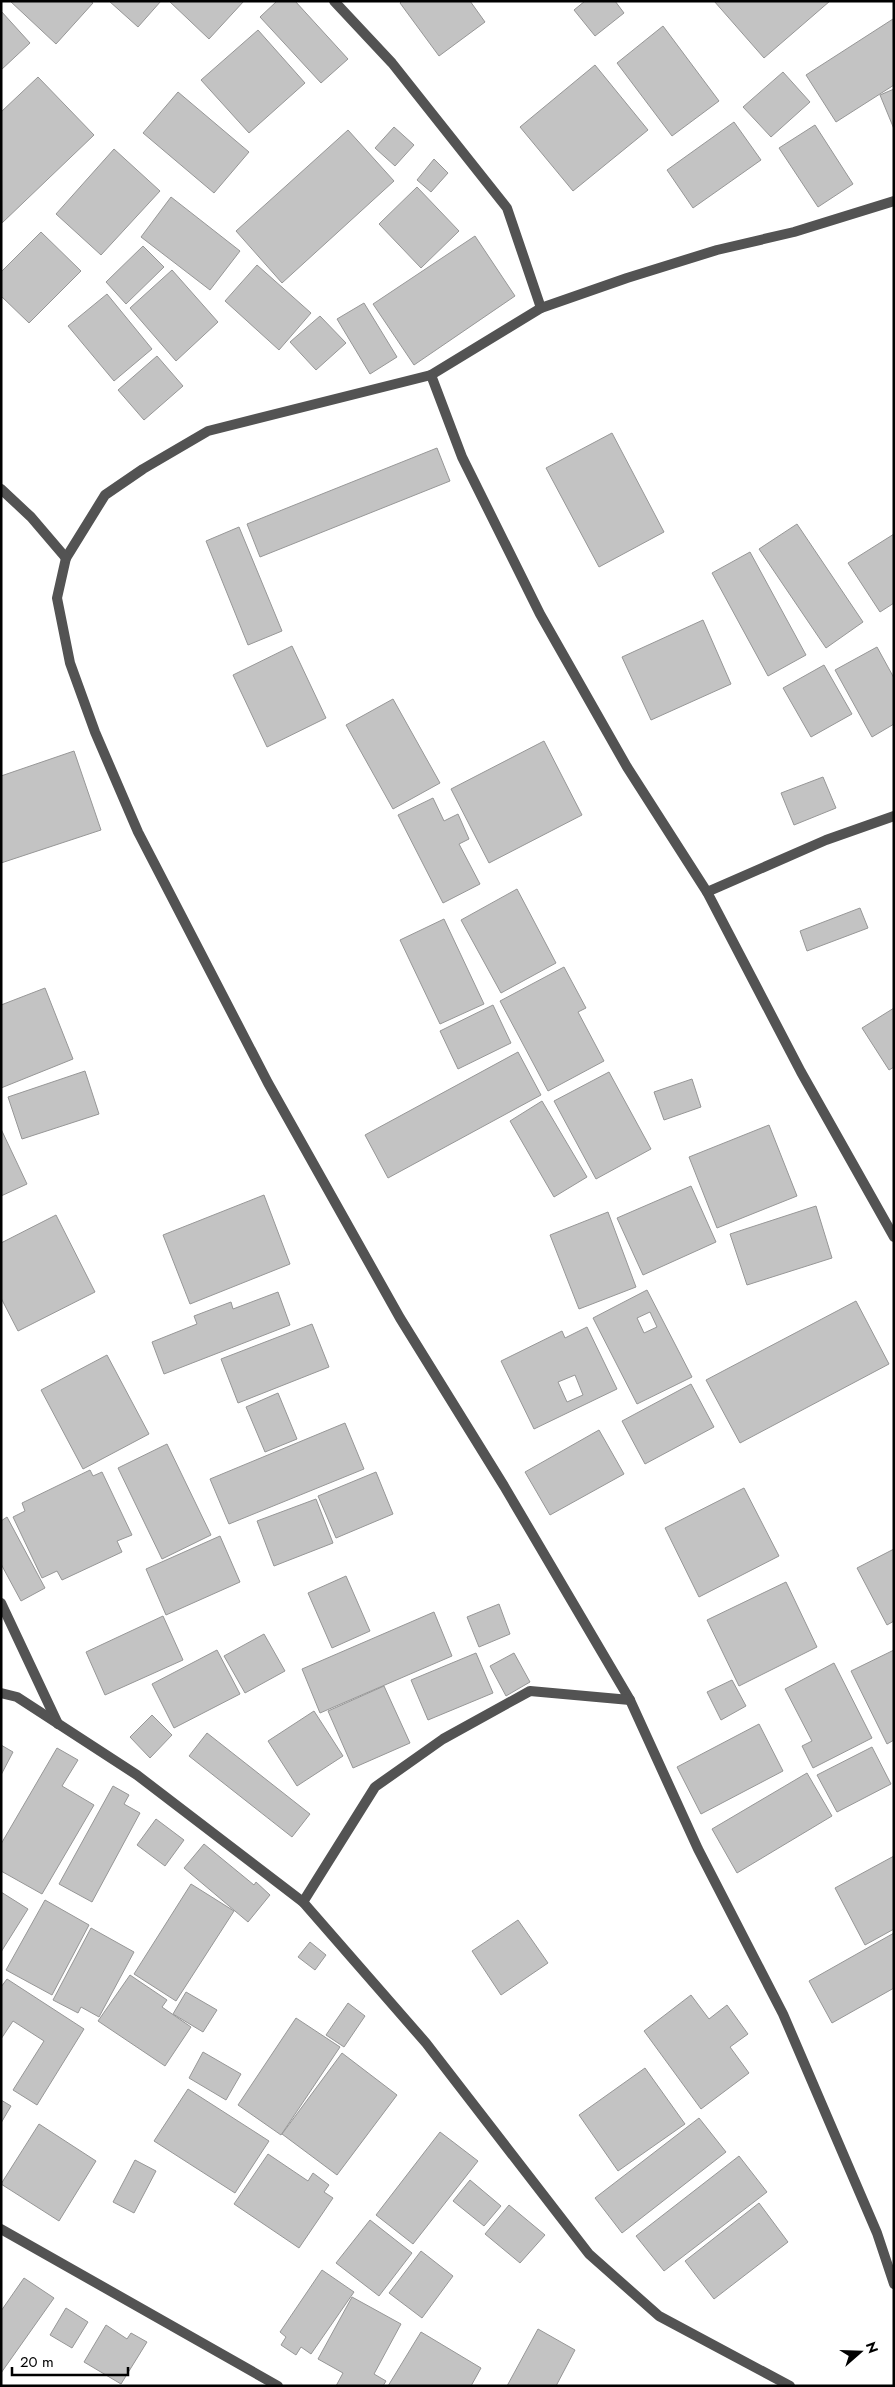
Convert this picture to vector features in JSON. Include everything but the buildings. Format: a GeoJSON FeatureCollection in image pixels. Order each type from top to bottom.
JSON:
{"type":"FeatureCollection","features":[{"type":"Feature","properties":{"kind":"street"},"geometry":{"type":"LineString","coordinates":[[334,1],[392,63],[507,208],[541,308]]}},
{"type":"Feature","properties":{"kind":"street"},"geometry":{"type":"LineString","coordinates":[[894,200],[794,232],[717,250],[645,272],[541,308],[431,375],[208,431],[143,469],[105,495],[66,558],[57,598],[70,663],[95,732],[138,832],[268,1083],[400,1318],[504,1486],[630,1700],[698,1849],[783,2014],[876,2233],[894,2284]]}},
{"type":"Feature","properties":{"kind":"street"},"geometry":{"type":"LineString","coordinates":[[431,375],[462,456],[540,614],[627,767],[707,892],[800,1072],[894,1237]]}},
{"type":"Feature","properties":{"kind":"street"},"geometry":{"type":"LineString","coordinates":[[1,489],[31,516],[66,558]]}},
{"type":"Feature","properties":{"kind":"street"},"geometry":{"type":"LineString","coordinates":[[707,892],[826,840],[894,816]]}},
{"type":"Feature","properties":{"kind":"street"},"geometry":{"type":"LineString","coordinates":[[1,1602],[58,1724]]}},
{"type":"Feature","properties":{"kind":"street"},"geometry":{"type":"LineString","coordinates":[[303,1902],[375,1787],[442,1739],[530,1691],[630,1700]]}},
{"type":"Feature","properties":{"kind":"street"},"geometry":{"type":"LineString","coordinates":[[1,1693],[17,1697],[137,1775],[303,1902],[426,2043],[589,2254],[659,2316],[790,2386]]}},
{"type":"Feature","properties":{"kind":"street"},"geometry":{"type":"LineString","coordinates":[[1,2229],[278,2386]]}}]}
